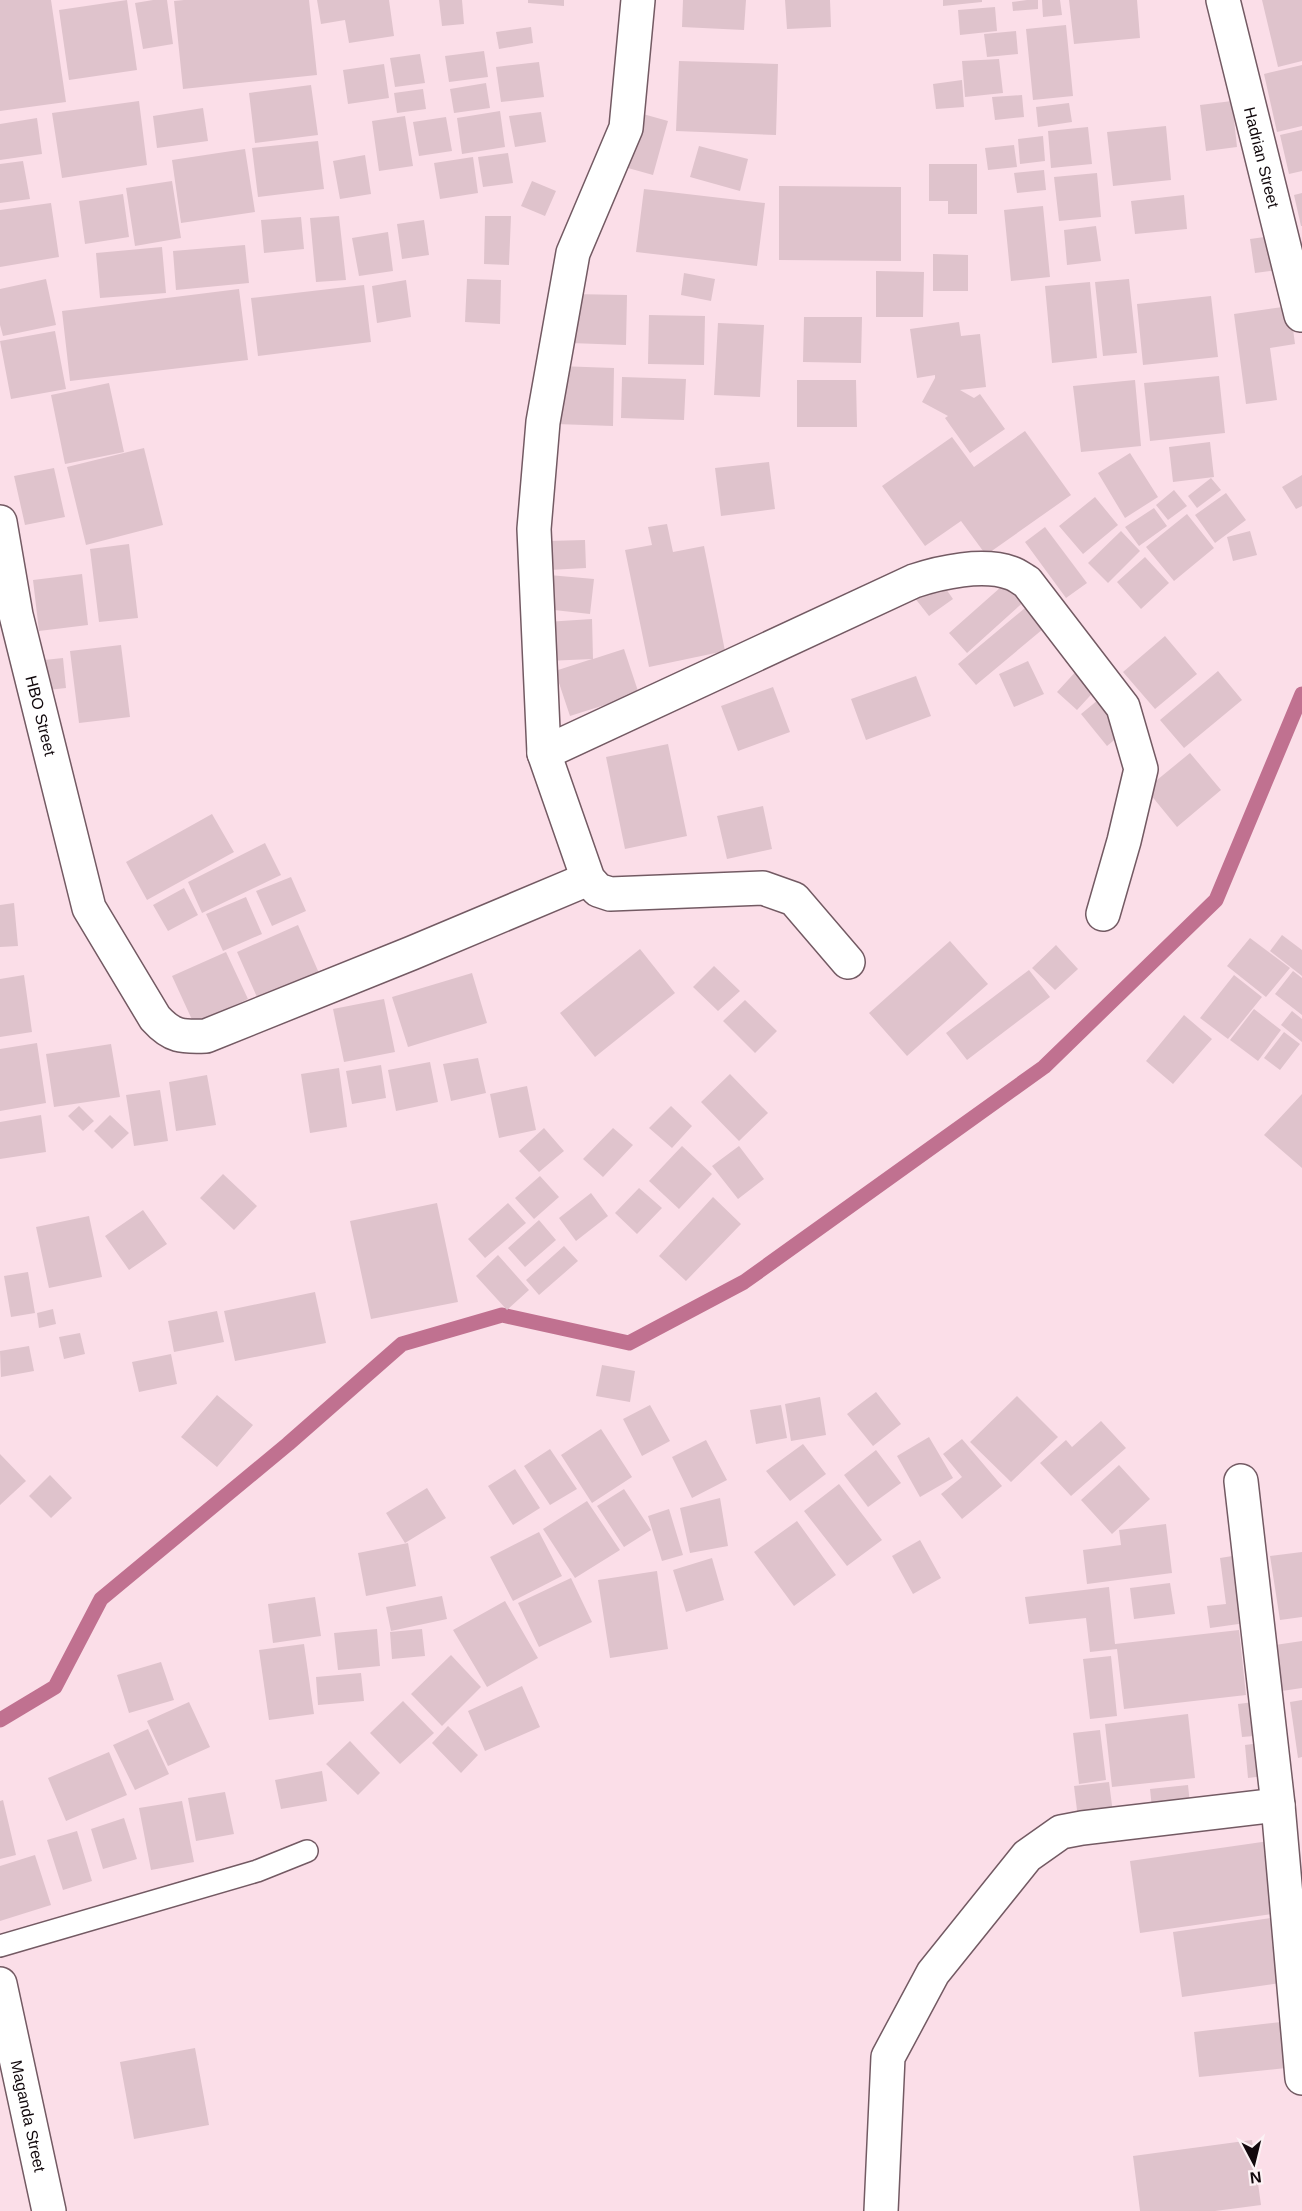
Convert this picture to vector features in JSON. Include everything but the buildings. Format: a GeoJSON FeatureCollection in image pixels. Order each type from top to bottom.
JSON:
{"type":"FeatureCollection","features":[{"type":"Feature","properties":{"kind":"street"},"geometry":{"type":"LineString","coordinates":[[638,0],[626,128],[573,253],[543,422],[534,528],[544,753],[588,879],[598,890],[610,894],[763,888],[794,899],[848,962]]}},
{"type":"Feature","properties":{"kind":"street","name":"Hadrian Street"},"geometry":{"type":"LineString","coordinates":[[1222,0],[1300,315]]}},
{"type":"Feature","properties":{"kind":"street","name":"HBO Street"},"geometry":{"type":"LineString","coordinates":[[0,522],[16,615],[88,908],[156,1018],[166,1030],[184,1037],[206,1036],[588,879]]}},
{"type":"Feature","properties":{"kind":"street"},"geometry":{"type":"LineString","coordinates":[[544,753],[914,581],[938,573],[988,568],[1011,573],[1028,582],[1123,707],[1141,769],[1124,841],[1103,914]]}},
{"type":"Feature","properties":{"kind":"street"},"geometry":{"type":"LineString","coordinates":[[1241,1481],[1278,1805],[1302,2078]]}},
{"type":"Feature","properties":{"kind":"street"},"geometry":{"type":"LineString","coordinates":[[881,2211],[888,2056],[933,1973],[1028,1856],[1061,1832],[1278,1805]]}},
{"type":"Feature","properties":{"kind":"street","name":"Maganda Street"},"geometry":{"type":"LineString","coordinates":[[0,1984],[49,2211]]}},
{"type":"Feature","properties":{"kind":"lane"},"geometry":{"type":"LineString","coordinates":[[0,1946],[257,1871],[307,1851]]}},
{"type":"Feature","properties":{"kind":"waterway"},"geometry":{"type":"LineString","coordinates":[[0,1720],[55,1687],[101,1599],[288,1444],[402,1344],[502,1315],[629,1343],[744,1282],[1044,1067],[1216,900],[1302,694]]}}]}
